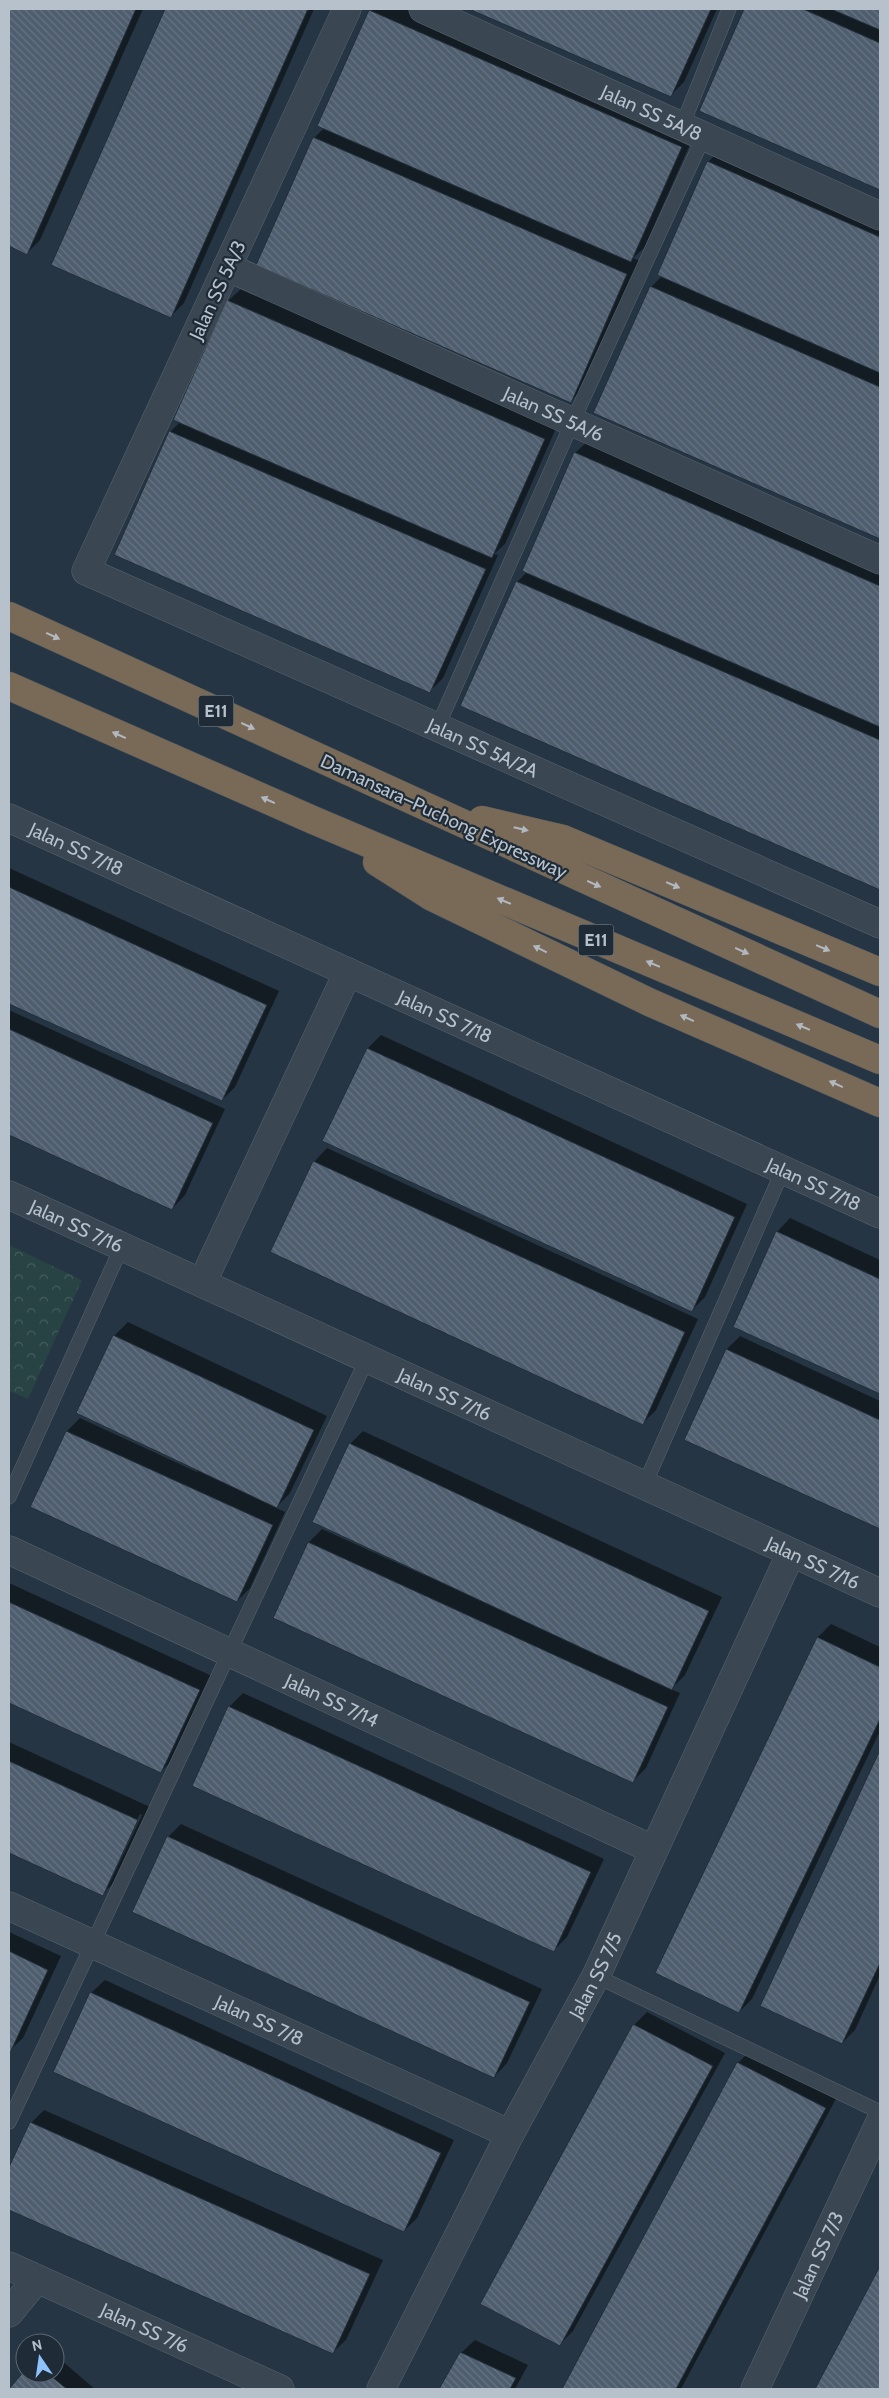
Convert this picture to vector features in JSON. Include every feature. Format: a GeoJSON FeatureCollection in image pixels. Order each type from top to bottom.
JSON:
{"type":"FeatureCollection","features":[{"type":"Feature","properties":{"kind":"highway","name":"Damansara–Puchong Expressway"},"geometry":{"type":"LineString","coordinates":[[9,616],[880,1014]]}},
{"type":"Feature","properties":{"kind":"highway","name":"E11"},"geometry":{"type":"LineString","coordinates":[[9,686],[312,820],[880,1060]]}},
{"type":"Feature","properties":{"kind":"highway"},"geometry":{"type":"LineString","coordinates":[[422,806],[563,839],[880,972]]}},
{"type":"Feature","properties":{"kind":"highway"},"geometry":{"type":"LineString","coordinates":[[312,820],[432,897],[649,1002],[880,1103]]}},
{"type":"Feature","properties":{"kind":"street","name":"Jalan SS 5A/3"},"geometry":{"type":"LineString","coordinates":[[86,571],[347,9]]}},
{"type":"Feature","properties":{"kind":"street","name":"Jalan SS 5A/8"},"geometry":{"type":"LineString","coordinates":[[423,9],[880,216]]}},
{"type":"Feature","properties":{"kind":"street","name":"Jalan SS 5A/6"},"geometry":{"type":"LineString","coordinates":[[227,267],[880,560]]}},
{"type":"Feature","properties":{"kind":"street","name":"Jalan SS 5A/2A"},"geometry":{"type":"LineString","coordinates":[[86,571],[880,924]]}},
{"type":"Feature","properties":{"kind":"street","name":"Jalan SS 7/18"},"geometry":{"type":"LineString","coordinates":[[9,818],[880,1214]]}},
{"type":"Feature","properties":{"kind":"street"},"geometry":{"type":"LineString","coordinates":[[202,1283],[348,972]]}},
{"type":"Feature","properties":{"kind":"street","name":"Jalan SS 7/16"},"geometry":{"type":"LineString","coordinates":[[9,1194],[880,1593]]}},
{"type":"Feature","properties":{"kind":"street","name":"Jalan SS 7/14"},"geometry":{"type":"LineString","coordinates":[[9,1550],[654,1850]]}},
{"type":"Feature","properties":{"kind":"street","name":"Jalan SS 7/5"},"geometry":{"type":"LineString","coordinates":[[381,2389],[510,2134],[596,1976],[791,1553]]}},
{"type":"Feature","properties":{"kind":"street","name":"Jalan SS 7/8"},"geometry":{"type":"LineString","coordinates":[[9,1906],[510,2134]]}},
{"type":"Feature","properties":{"kind":"street","name":"Jalan SS 7/3"},"geometry":{"type":"LineString","coordinates":[[755,2389],[880,2122]]}},
{"type":"Feature","properties":{"kind":"street","name":"Jalan SS 7/6"},"geometry":{"type":"LineString","coordinates":[[9,2266],[280,2389]]}},
{"type":"Feature","properties":{"kind":"street"},"geometry":{"type":"LineString","coordinates":[[9,2313],[37,2279]]}},
{"type":"Feature","properties":{"kind":"lane"},"geometry":{"type":"LineString","coordinates":[[437,728],[572,423],[693,131],[729,9]]}},
{"type":"Feature","properties":{"kind":"lane"},"geometry":{"type":"LineString","coordinates":[[644,1486],[783,1170]]}},
{"type":"Feature","properties":{"kind":"lane"},"geometry":{"type":"LineString","coordinates":[[9,1497],[122,1246]]}},
{"type":"Feature","properties":{"kind":"lane"},"geometry":{"type":"LineString","coordinates":[[9,2122],[368,1359]]}},
{"type":"Feature","properties":{"kind":"lane"},"geometry":{"type":"LineString","coordinates":[[596,1976],[880,2112]]}},
{"type":"Feature","properties":{"kind":"green space"},"geometry":{"type":"Polygon","coordinates":[[[9,1245],[82,1280],[28,1399],[9,1391],[9,1245]]]}},
{"type":"Feature","properties":{"kind":"building"},"geometry":{"type":"Polygon","coordinates":[[[9,9],[136,9],[27,255],[9,246],[9,9]]]}},
{"type":"Feature","properties":{"kind":"building"},"geometry":{"type":"Polygon","coordinates":[[[165,9],[308,9],[171,318],[51,265],[165,9]]]}},
{"type":"Feature","properties":{"kind":"building"},"geometry":{"type":"Polygon","coordinates":[[[469,9],[711,9],[671,97],[469,9]]]}},
{"type":"Feature","properties":{"kind":"building"},"geometry":{"type":"Polygon","coordinates":[[[744,9],[803,9],[880,43],[880,190],[699,111],[744,9]]]}},
{"type":"Feature","properties":{"kind":"building"},"geometry":{"type":"Polygon","coordinates":[[[831,9],[880,9],[880,30],[831,9]]]}},
{"type":"Feature","properties":{"kind":"building"},"geometry":{"type":"Polygon","coordinates":[[[369,10],[682,147],[631,262],[317,126],[369,10]]]}},
{"type":"Feature","properties":{"kind":"building"},"geometry":{"type":"Polygon","coordinates":[[[313,137],[627,274],[571,403],[256,265],[313,137]]]}},
{"type":"Feature","properties":{"kind":"building"},"geometry":{"type":"Polygon","coordinates":[[[707,161],[880,237],[880,373],[657,275],[707,161]]]}},
{"type":"Feature","properties":{"kind":"building"},"geometry":{"type":"Polygon","coordinates":[[[650,286],[880,387],[880,539],[593,413],[650,286]]]}},
{"type":"Feature","properties":{"kind":"building"},"geometry":{"type":"Polygon","coordinates":[[[227,300],[545,439],[492,558],[173,420],[227,300]]]}},
{"type":"Feature","properties":{"kind":"building"},"geometry":{"type":"Polygon","coordinates":[[[169,431],[486,569],[430,693],[114,555],[169,431]]]}},
{"type":"Feature","properties":{"kind":"building"},"geometry":{"type":"Polygon","coordinates":[[[574,452],[880,586],[880,727],[522,571],[574,452]]]}},
{"type":"Feature","properties":{"kind":"building"},"geometry":{"type":"Polygon","coordinates":[[[516,581],[880,740],[880,890],[460,706],[516,581]]]}},
{"type":"Feature","properties":{"kind":"building"},"geometry":{"type":"Polygon","coordinates":[[[9,887],[267,1005],[222,1101],[9,1004],[9,887]]]}},
{"type":"Feature","properties":{"kind":"building"},"geometry":{"type":"Polygon","coordinates":[[[9,1029],[213,1123],[172,1210],[9,1135],[9,1029]]]}},
{"type":"Feature","properties":{"kind":"building"},"geometry":{"type":"Polygon","coordinates":[[[367,1048],[735,1217],[692,1312],[322,1141],[367,1048]]]}},
{"type":"Feature","properties":{"kind":"building"},"geometry":{"type":"Polygon","coordinates":[[[313,1161],[685,1332],[643,1425],[270,1252],[313,1161]]]}},
{"type":"Feature","properties":{"kind":"building"},"geometry":{"type":"Polygon","coordinates":[[[776,1231],[880,1279],[880,1394],[733,1327],[776,1231]]]}},
{"type":"Feature","properties":{"kind":"building"},"geometry":{"type":"Polygon","coordinates":[[[113,1335],[314,1430],[277,1508],[76,1413],[113,1335]]]}},
{"type":"Feature","properties":{"kind":"building"},"geometry":{"type":"Polygon","coordinates":[[[726,1349],[880,1420],[880,1529],[684,1440],[726,1349]]]}},
{"type":"Feature","properties":{"kind":"building"},"geometry":{"type":"Polygon","coordinates":[[[66,1431],[273,1525],[237,1602],[30,1507],[66,1431]]]}},
{"type":"Feature","properties":{"kind":"building"},"geometry":{"type":"Polygon","coordinates":[[[349,1443],[709,1611],[672,1690],[312,1522],[349,1443]]]}},
{"type":"Feature","properties":{"kind":"building"},"geometry":{"type":"Polygon","coordinates":[[[308,1542],[668,1707],[633,1783],[273,1618],[308,1542]]]}},
{"type":"Feature","properties":{"kind":"building"},"geometry":{"type":"Polygon","coordinates":[[[9,1602],[200,1690],[161,1773],[9,1703],[9,1602]]]}},
{"type":"Feature","properties":{"kind":"building"},"geometry":{"type":"Polygon","coordinates":[[[817,1637],[880,1667],[880,1719],[739,2013],[655,1973],[817,1637]]]}},
{"type":"Feature","properties":{"kind":"building"},"geometry":{"type":"Polygon","coordinates":[[[228,1706],[591,1872],[554,1952],[192,1786],[228,1706]]]}},
{"type":"Feature","properties":{"kind":"building"},"geometry":{"type":"Polygon","coordinates":[[[880,1750],[880,1963],[842,2044],[760,2006],[880,1750]]]}},
{"type":"Feature","properties":{"kind":"building"},"geometry":{"type":"Polygon","coordinates":[[[9,1761],[138,1820],[103,1896],[9,1853],[9,1761]]]}},
{"type":"Feature","properties":{"kind":"building"},"geometry":{"type":"Polygon","coordinates":[[[167,1836],[530,2002],[494,2078],[132,1912],[167,1836]]]}},
{"type":"Feature","properties":{"kind":"building"},"geometry":{"type":"Polygon","coordinates":[[[9,1951],[48,1970],[10,2053],[9,2053],[9,1951]]]}},
{"type":"Feature","properties":{"kind":"building"},"geometry":{"type":"Polygon","coordinates":[[[90,1992],[441,2153],[404,2232],[53,2072],[90,1992]]]}},
{"type":"Feature","properties":{"kind":"building"},"geometry":{"type":"Polygon","coordinates":[[[633,2024],[713,2066],[560,2346],[480,2304],[633,2024]]]}},
{"type":"Feature","properties":{"kind":"building"},"geometry":{"type":"Polygon","coordinates":[[[737,2062],[826,2108],[676,2389],[562,2389],[737,2062]]]}},
{"type":"Feature","properties":{"kind":"building"},"geometry":{"type":"Polygon","coordinates":[[[30,2122],[370,2274],[333,2354],[9,2210],[9,2167],[30,2122]]]}},
{"type":"Feature","properties":{"kind":"building"},"geometry":{"type":"Polygon","coordinates":[[[880,2266],[880,2389],[815,2389],[880,2266]]]}},
{"type":"Feature","properties":{"kind":"building"},"geometry":{"type":"Polygon","coordinates":[[[460,2352],[516,2378],[510,2389],[439,2389],[460,2352]]]}},
{"type":"Feature","properties":{"kind":"building"},"geometry":{"type":"Polygon","coordinates":[[[15,2382],[60,2383],[67,2389],[9,2389],[15,2382]]]}}]}
